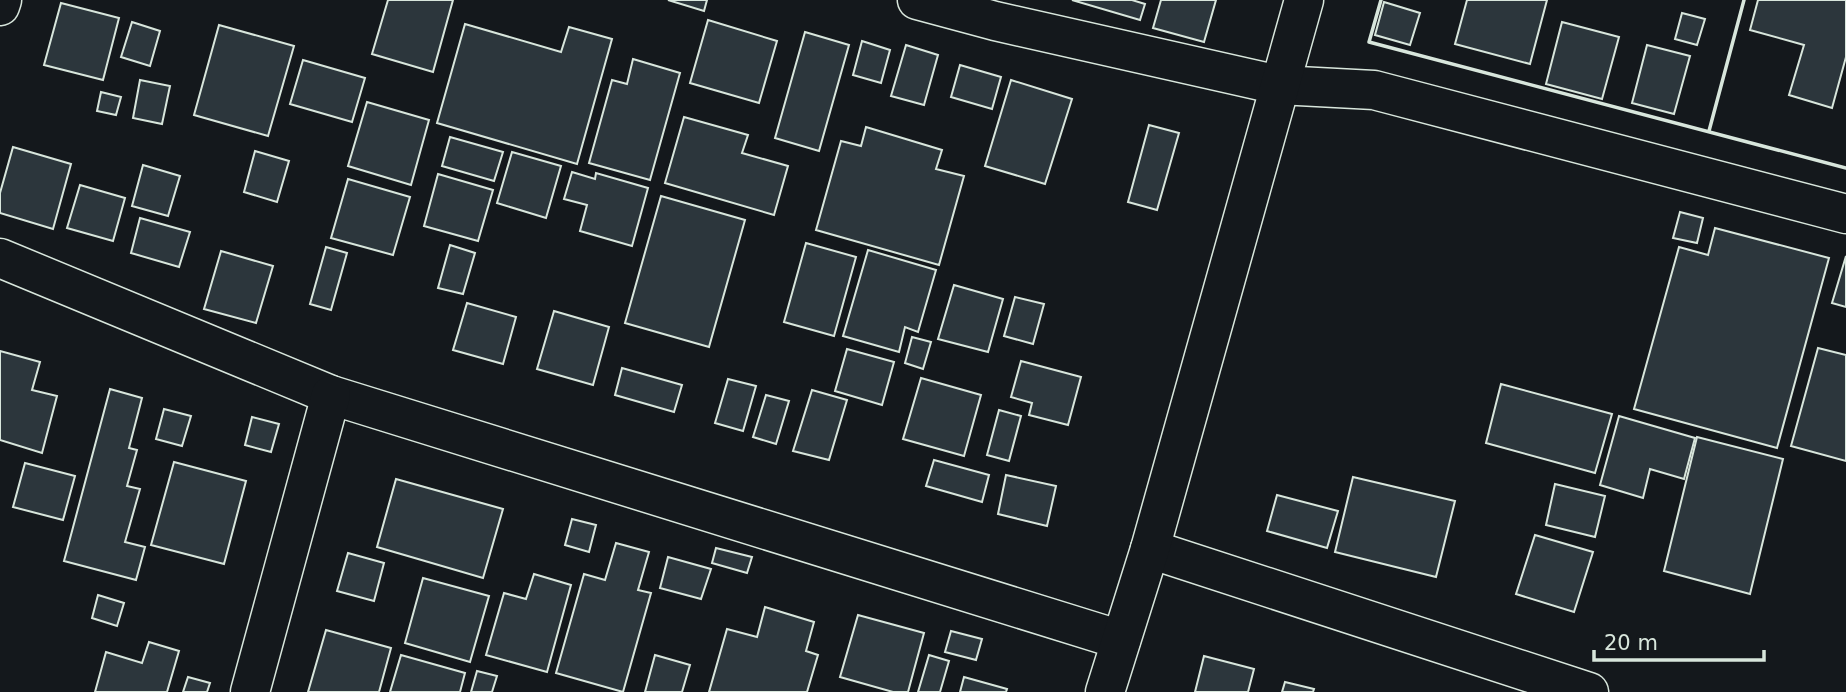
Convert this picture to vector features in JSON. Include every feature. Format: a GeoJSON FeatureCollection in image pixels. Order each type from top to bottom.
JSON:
{"type":"FeatureCollection","features":[{"type":"Feature","properties":{"kind":"street"},"geometry":{"type":"LineString","coordinates":[[0,6],[2,0]]}},
{"type":"Feature","properties":{"kind":"street"},"geometry":{"type":"LineString","coordinates":[[917,0],[995,21],[1279,85],[1374,90],[1846,214]]}},
{"type":"Feature","properties":{"kind":"street"},"geometry":{"type":"LineString","coordinates":[[1105,692],[1150,550],[1304,0]]}},
{"type":"Feature","properties":{"kind":"street"},"geometry":{"type":"LineString","coordinates":[[0,258],[331,395],[1121,640]]}},
{"type":"Feature","properties":{"kind":"street"},"geometry":{"type":"LineString","coordinates":[[250,692],[331,395]]}},
{"type":"Feature","properties":{"kind":"street"},"geometry":{"type":"LineString","coordinates":[[1150,550],[1582,691]]}},
{"type":"Feature","properties":{"kind":"building"},"geometry":{"type":"Polygon","coordinates":[[[388,0],[453,0],[433,72],[372,54],[388,0]]]}},
{"type":"Feature","properties":{"kind":"building"},"geometry":{"type":"Polygon","coordinates":[[[668,0],[707,0],[704,11],[668,0]]]}},
{"type":"Feature","properties":{"kind":"building"},"geometry":{"type":"Polygon","coordinates":[[[1072,0],[1132,0],[1145,4],[1140,20],[1072,0]]]}},
{"type":"Feature","properties":{"kind":"building"},"geometry":{"type":"Polygon","coordinates":[[[1161,0],[1216,0],[1204,42],[1153,28],[1161,0]]]}},
{"type":"Feature","properties":{"kind":"building"},"geometry":{"type":"Polygon","coordinates":[[[1467,0],[1547,0],[1530,64],[1455,44],[1467,0]]]}},
{"type":"Feature","properties":{"kind":"building"},"geometry":{"type":"Polygon","coordinates":[[[1758,0],[1846,0],[1846,57],[1832,108],[1789,95],[1804,45],[1750,30],[1758,0]]]}},
{"type":"Feature","properties":{"kind":"building"},"geometry":{"type":"Polygon","coordinates":[[[1384,2],[1420,13],[1410,45],[1375,35],[1384,2]]]}},
{"type":"Feature","properties":{"kind":"building"},"geometry":{"type":"Polygon","coordinates":[[[61,3],[119,18],[103,80],[44,65],[61,3]]]}},
{"type":"Feature","properties":{"kind":"building"},"geometry":{"type":"Polygon","coordinates":[[[1682,13],[1705,19],[1697,45],[1675,39],[1682,13]]]}},
{"type":"Feature","properties":{"kind":"building"},"geometry":{"type":"Polygon","coordinates":[[[708,20],[777,41],[759,103],[690,83],[708,20]]]}},
{"type":"Feature","properties":{"kind":"building"},"geometry":{"type":"Polygon","coordinates":[[[132,22],[160,31],[150,66],[121,57],[132,22]]]}},
{"type":"Feature","properties":{"kind":"building"},"geometry":{"type":"Polygon","coordinates":[[[1562,22],[1619,37],[1602,99],[1546,84],[1562,22]]]}},
{"type":"Feature","properties":{"kind":"building"},"geometry":{"type":"Polygon","coordinates":[[[465,24],[561,52],[569,27],[612,39],[577,164],[437,123],[465,24]]]}},
{"type":"Feature","properties":{"kind":"building"},"geometry":{"type":"Polygon","coordinates":[[[219,25],[294,46],[268,136],[194,115],[219,25]]]}},
{"type":"Feature","properties":{"kind":"building"},"geometry":{"type":"Polygon","coordinates":[[[805,32],[849,45],[819,151],[775,138],[805,32]]]}},
{"type":"Feature","properties":{"kind":"building"},"geometry":{"type":"Polygon","coordinates":[[[862,41],[890,50],[881,83],[853,75],[862,41]]]}},
{"type":"Feature","properties":{"kind":"building"},"geometry":{"type":"Polygon","coordinates":[[[906,45],[938,55],[924,105],[891,96],[906,45]]]}},
{"type":"Feature","properties":{"kind":"building"},"geometry":{"type":"Polygon","coordinates":[[[1647,45],[1690,56],[1674,114],[1632,103],[1647,45]]]}},
{"type":"Feature","properties":{"kind":"building"},"geometry":{"type":"Polygon","coordinates":[[[633,59],[680,73],[650,180],[589,163],[612,80],[627,84],[633,59]]]}},
{"type":"Feature","properties":{"kind":"building"},"geometry":{"type":"Polygon","coordinates":[[[303,60],[365,78],[352,122],[290,104],[303,60]]]}},
{"type":"Feature","properties":{"kind":"building"},"geometry":{"type":"Polygon","coordinates":[[[960,65],[1001,77],[992,109],[951,97],[960,65]]]}},
{"type":"Feature","properties":{"kind":"building"},"geometry":{"type":"Polygon","coordinates":[[[140,80],[170,86],[162,124],[133,118],[140,80]]]}},
{"type":"Feature","properties":{"kind":"building"},"geometry":{"type":"Polygon","coordinates":[[[1011,80],[1072,99],[1045,184],[985,166],[1011,80]]]}},
{"type":"Feature","properties":{"kind":"building"},"geometry":{"type":"Polygon","coordinates":[[[101,92],[121,97],[116,115],[97,111],[101,92]]]}},
{"type":"Feature","properties":{"kind":"building"},"geometry":{"type":"Polygon","coordinates":[[[367,102],[429,120],[411,185],[348,166],[367,102]]]}},
{"type":"Feature","properties":{"kind":"building"},"geometry":{"type":"Polygon","coordinates":[[[684,117],[748,135],[742,153],[788,166],[774,215],[665,183],[684,117]]]}},
{"type":"Feature","properties":{"kind":"building"},"geometry":{"type":"Polygon","coordinates":[[[1149,125],[1179,133],[1157,210],[1128,202],[1149,125]]]}},
{"type":"Feature","properties":{"kind":"building"},"geometry":{"type":"Polygon","coordinates":[[[866,127],[942,150],[936,169],[964,176],[939,265],[816,230],[841,141],[861,146],[866,127]]]}},
{"type":"Feature","properties":{"kind":"building"},"geometry":{"type":"Polygon","coordinates":[[[450,137],[503,152],[494,181],[442,166],[450,137]]]}},
{"type":"Feature","properties":{"kind":"building"},"geometry":{"type":"Polygon","coordinates":[[[13,147],[71,164],[53,229],[0,213],[0,193],[13,147]]]}},
{"type":"Feature","properties":{"kind":"building"},"geometry":{"type":"Polygon","coordinates":[[[255,151],[289,161],[277,202],[244,192],[255,151]]]}},
{"type":"Feature","properties":{"kind":"building"},"geometry":{"type":"Polygon","coordinates":[[[512,152],[561,166],[546,218],[497,203],[512,152]]]}},
{"type":"Feature","properties":{"kind":"building"},"geometry":{"type":"Polygon","coordinates":[[[143,165],[180,176],[168,216],[132,206],[143,165]]]}},
{"type":"Feature","properties":{"kind":"building"},"geometry":{"type":"Polygon","coordinates":[[[572,172],[595,179],[596,173],[648,188],[632,246],[580,231],[587,205],[564,199],[572,172]]]}},
{"type":"Feature","properties":{"kind":"building"},"geometry":{"type":"Polygon","coordinates":[[[438,174],[493,190],[478,241],[424,226],[438,174]]]}},
{"type":"Feature","properties":{"kind":"building"},"geometry":{"type":"Polygon","coordinates":[[[348,179],[410,197],[393,255],[331,238],[348,179]]]}},
{"type":"Feature","properties":{"kind":"building"},"geometry":{"type":"Polygon","coordinates":[[[80,185],[125,198],[113,241],[67,228],[80,185]]]}},
{"type":"Feature","properties":{"kind":"building"},"geometry":{"type":"Polygon","coordinates":[[[661,196],[745,220],[709,347],[625,323],[661,196]]]}},
{"type":"Feature","properties":{"kind":"building"},"geometry":{"type":"Polygon","coordinates":[[[1680,212],[1703,218],[1697,243],[1673,238],[1680,212]]]}},
{"type":"Feature","properties":{"kind":"building"},"geometry":{"type":"Polygon","coordinates":[[[140,218],[190,232],[179,267],[131,253],[140,218]]]}},
{"type":"Feature","properties":{"kind":"building"},"geometry":{"type":"Polygon","coordinates":[[[1715,228],[1829,258],[1777,448],[1634,409],[1679,247],[1708,255],[1715,228]]]}},
{"type":"Feature","properties":{"kind":"building"},"geometry":{"type":"Polygon","coordinates":[[[806,243],[856,257],[834,336],[784,322],[806,243]]]}},
{"type":"Feature","properties":{"kind":"building"},"geometry":{"type":"Polygon","coordinates":[[[450,245],[475,253],[463,294],[438,288],[450,245]]]}},
{"type":"Feature","properties":{"kind":"building"},"geometry":{"type":"Polygon","coordinates":[[[326,247],[347,253],[331,310],[310,304],[326,247]]]}},
{"type":"Feature","properties":{"kind":"building"},"geometry":{"type":"Polygon","coordinates":[[[868,250],[936,270],[918,332],[905,327],[899,352],[843,336],[868,250]]]}},
{"type":"Feature","properties":{"kind":"building"},"geometry":{"type":"Polygon","coordinates":[[[221,251],[273,266],[256,323],[204,309],[221,251]]]}},
{"type":"Feature","properties":{"kind":"building"},"geometry":{"type":"Polygon","coordinates":[[[1846,256],[1846,307],[1832,303],[1846,256]]]}},
{"type":"Feature","properties":{"kind":"building"},"geometry":{"type":"Polygon","coordinates":[[[954,285],[1003,299],[988,352],[938,339],[954,285]]]}},
{"type":"Feature","properties":{"kind":"building"},"geometry":{"type":"Polygon","coordinates":[[[1015,297],[1044,304],[1033,344],[1004,336],[1015,297]]]}},
{"type":"Feature","properties":{"kind":"building"},"geometry":{"type":"Polygon","coordinates":[[[467,303],[516,317],[503,364],[453,350],[467,303]]]}},
{"type":"Feature","properties":{"kind":"building"},"geometry":{"type":"Polygon","coordinates":[[[554,311],[609,327],[593,385],[537,369],[554,311]]]}},
{"type":"Feature","properties":{"kind":"building"},"geometry":{"type":"Polygon","coordinates":[[[912,337],[931,342],[923,369],[905,363],[912,337]]]}},
{"type":"Feature","properties":{"kind":"building"},"geometry":{"type":"Polygon","coordinates":[[[1818,348],[1846,355],[1846,461],[1791,446],[1818,348]]]}},
{"type":"Feature","properties":{"kind":"building"},"geometry":{"type":"Polygon","coordinates":[[[847,349],[894,362],[882,405],[835,391],[847,349]]]}},
{"type":"Feature","properties":{"kind":"building"},"geometry":{"type":"Polygon","coordinates":[[[0,351],[40,362],[32,390],[57,396],[42,453],[0,440],[0,351]]]}},
{"type":"Feature","properties":{"kind":"building"},"geometry":{"type":"Polygon","coordinates":[[[1021,361],[1081,377],[1068,425],[1029,415],[1032,403],[1011,397],[1021,361]]]}},
{"type":"Feature","properties":{"kind":"building"},"geometry":{"type":"Polygon","coordinates":[[[622,368],[682,385],[674,412],[615,395],[622,368]]]}},
{"type":"Feature","properties":{"kind":"building"},"geometry":{"type":"Polygon","coordinates":[[[921,378],[981,395],[964,456],[903,439],[921,378]]]}},
{"type":"Feature","properties":{"kind":"building"},"geometry":{"type":"Polygon","coordinates":[[[728,379],[756,386],[743,431],[715,423],[728,379]]]}},
{"type":"Feature","properties":{"kind":"building"},"geometry":{"type":"Polygon","coordinates":[[[1501,384],[1612,414],[1595,473],[1486,443],[1501,384]]]}},
{"type":"Feature","properties":{"kind":"building"},"geometry":{"type":"Polygon","coordinates":[[[110,389],[142,398],[129,448],[137,450],[127,486],[140,489],[125,542],[145,547],[136,580],[64,561],[110,389]]]}},
{"type":"Feature","properties":{"kind":"building"},"geometry":{"type":"Polygon","coordinates":[[[812,390],[847,400],[829,460],[793,451],[812,390]]]}},
{"type":"Feature","properties":{"kind":"building"},"geometry":{"type":"Polygon","coordinates":[[[766,395],[789,401],[776,444],[753,437],[766,395]]]}},
{"type":"Feature","properties":{"kind":"building"},"geometry":{"type":"Polygon","coordinates":[[[164,409],[191,416],[182,446],[156,439],[164,409]]]}},
{"type":"Feature","properties":{"kind":"building"},"geometry":{"type":"Polygon","coordinates":[[[999,410],[1021,416],[1009,461],[987,455],[999,410]]]}},
{"type":"Feature","properties":{"kind":"building"},"geometry":{"type":"Polygon","coordinates":[[[1619,416],[1695,438],[1684,479],[1650,469],[1643,498],[1600,485],[1619,416]]]}},
{"type":"Feature","properties":{"kind":"building"},"geometry":{"type":"Polygon","coordinates":[[[252,417],[279,424],[271,452],[245,445],[252,417]]]}},
{"type":"Feature","properties":{"kind":"building"},"geometry":{"type":"Polygon","coordinates":[[[1697,437],[1783,459],[1750,594],[1664,571],[1697,437]]]}},
{"type":"Feature","properties":{"kind":"building"},"geometry":{"type":"Polygon","coordinates":[[[934,460],[989,475],[982,502],[926,486],[934,460]]]}},
{"type":"Feature","properties":{"kind":"building"},"geometry":{"type":"Polygon","coordinates":[[[174,462],[246,481],[224,564],[151,545],[174,462]]]}},
{"type":"Feature","properties":{"kind":"building"},"geometry":{"type":"Polygon","coordinates":[[[25,463],[75,476],[63,520],[13,507],[25,463]]]}},
{"type":"Feature","properties":{"kind":"building"},"geometry":{"type":"Polygon","coordinates":[[[1006,475],[1056,486],[1047,526],[998,514],[1006,475]]]}},
{"type":"Feature","properties":{"kind":"building"},"geometry":{"type":"Polygon","coordinates":[[[1353,477],[1455,501],[1436,577],[1335,552],[1353,477]]]}},
{"type":"Feature","properties":{"kind":"building"},"geometry":{"type":"Polygon","coordinates":[[[396,479],[503,509],[483,578],[377,547],[396,479]]]}},
{"type":"Feature","properties":{"kind":"building"},"geometry":{"type":"Polygon","coordinates":[[[1555,484],[1605,496],[1595,537],[1546,525],[1555,484]]]}},
{"type":"Feature","properties":{"kind":"building"},"geometry":{"type":"Polygon","coordinates":[[[1277,495],[1338,511],[1327,548],[1267,531],[1277,495]]]}},
{"type":"Feature","properties":{"kind":"building"},"geometry":{"type":"Polygon","coordinates":[[[572,519],[596,525],[589,552],[565,545],[572,519]]]}},
{"type":"Feature","properties":{"kind":"building"},"geometry":{"type":"Polygon","coordinates":[[[1535,535],[1593,552],[1574,612],[1516,594],[1535,535]]]}},
{"type":"Feature","properties":{"kind":"building"},"geometry":{"type":"Polygon","coordinates":[[[616,543],[649,552],[638,590],[651,593],[623,692],[556,673],[584,574],[605,580],[616,543]]]}},
{"type":"Feature","properties":{"kind":"building"},"geometry":{"type":"Polygon","coordinates":[[[716,548],[752,557],[747,573],[712,563],[716,548]]]}},
{"type":"Feature","properties":{"kind":"building"},"geometry":{"type":"Polygon","coordinates":[[[348,553],[384,563],[374,601],[337,591],[348,553]]]}},
{"type":"Feature","properties":{"kind":"building"},"geometry":{"type":"Polygon","coordinates":[[[668,557],[711,569],[701,599],[660,588],[668,557]]]}},
{"type":"Feature","properties":{"kind":"building"},"geometry":{"type":"Polygon","coordinates":[[[534,574],[571,585],[547,672],[486,655],[504,593],[526,599],[534,574]]]}},
{"type":"Feature","properties":{"kind":"building"},"geometry":{"type":"Polygon","coordinates":[[[423,578],[489,596],[470,662],[405,643],[423,578]]]}},
{"type":"Feature","properties":{"kind":"building"},"geometry":{"type":"Polygon","coordinates":[[[98,595],[124,603],[117,626],[92,618],[98,595]]]}},
{"type":"Feature","properties":{"kind":"building"},"geometry":{"type":"Polygon","coordinates":[[[765,607],[814,622],[806,651],[818,655],[807,692],[709,692],[727,629],[757,637],[765,607]]]}},
{"type":"Feature","properties":{"kind":"building"},"geometry":{"type":"Polygon","coordinates":[[[858,615],[924,633],[908,692],[893,692],[840,677],[858,615]]]}},
{"type":"Feature","properties":{"kind":"building"},"geometry":{"type":"Polygon","coordinates":[[[326,630],[391,648],[379,692],[308,692],[326,630]]]}},
{"type":"Feature","properties":{"kind":"building"},"geometry":{"type":"Polygon","coordinates":[[[951,631],[982,639],[976,660],[945,652],[951,631]]]}},
{"type":"Feature","properties":{"kind":"building"},"geometry":{"type":"Polygon","coordinates":[[[149,642],[179,651],[167,692],[95,692],[106,652],[142,663],[149,642]]]}},
{"type":"Feature","properties":{"kind":"building"},"geometry":{"type":"Polygon","coordinates":[[[401,655],[465,673],[460,692],[390,692],[401,655]]]}},
{"type":"Feature","properties":{"kind":"building"},"geometry":{"type":"Polygon","coordinates":[[[655,655],[690,665],[682,692],[645,692],[655,655]]]}},
{"type":"Feature","properties":{"kind":"building"},"geometry":{"type":"Polygon","coordinates":[[[929,655],[949,661],[940,692],[918,692],[929,655]]]}},
{"type":"Feature","properties":{"kind":"building"},"geometry":{"type":"Polygon","coordinates":[[[1204,656],[1254,669],[1248,692],[1195,692],[1204,656]]]}},
{"type":"Feature","properties":{"kind":"building"},"geometry":{"type":"Polygon","coordinates":[[[477,671],[497,676],[492,692],[471,692],[477,671]]]}},
{"type":"Feature","properties":{"kind":"building"},"geometry":{"type":"Polygon","coordinates":[[[188,677],[210,683],[207,692],[183,692],[188,677]]]}},
{"type":"Feature","properties":{"kind":"building"},"geometry":{"type":"Polygon","coordinates":[[[964,677],[1007,689],[1006,692],[960,692],[964,677]]]}},
{"type":"Feature","properties":{"kind":"building"},"geometry":{"type":"Polygon","coordinates":[[[1285,682],[1314,689],[1313,692],[1282,692],[1285,682]]]}},
{"type":"Feature","properties":{"kind":"wall"},"geometry":{"type":"LineString","coordinates":[[1381,0],[1369,42],[1846,168]]}},
{"type":"Feature","properties":{"kind":"wall"},"geometry":{"type":"LineString","coordinates":[[1709,131],[1744,0]]}}]}
